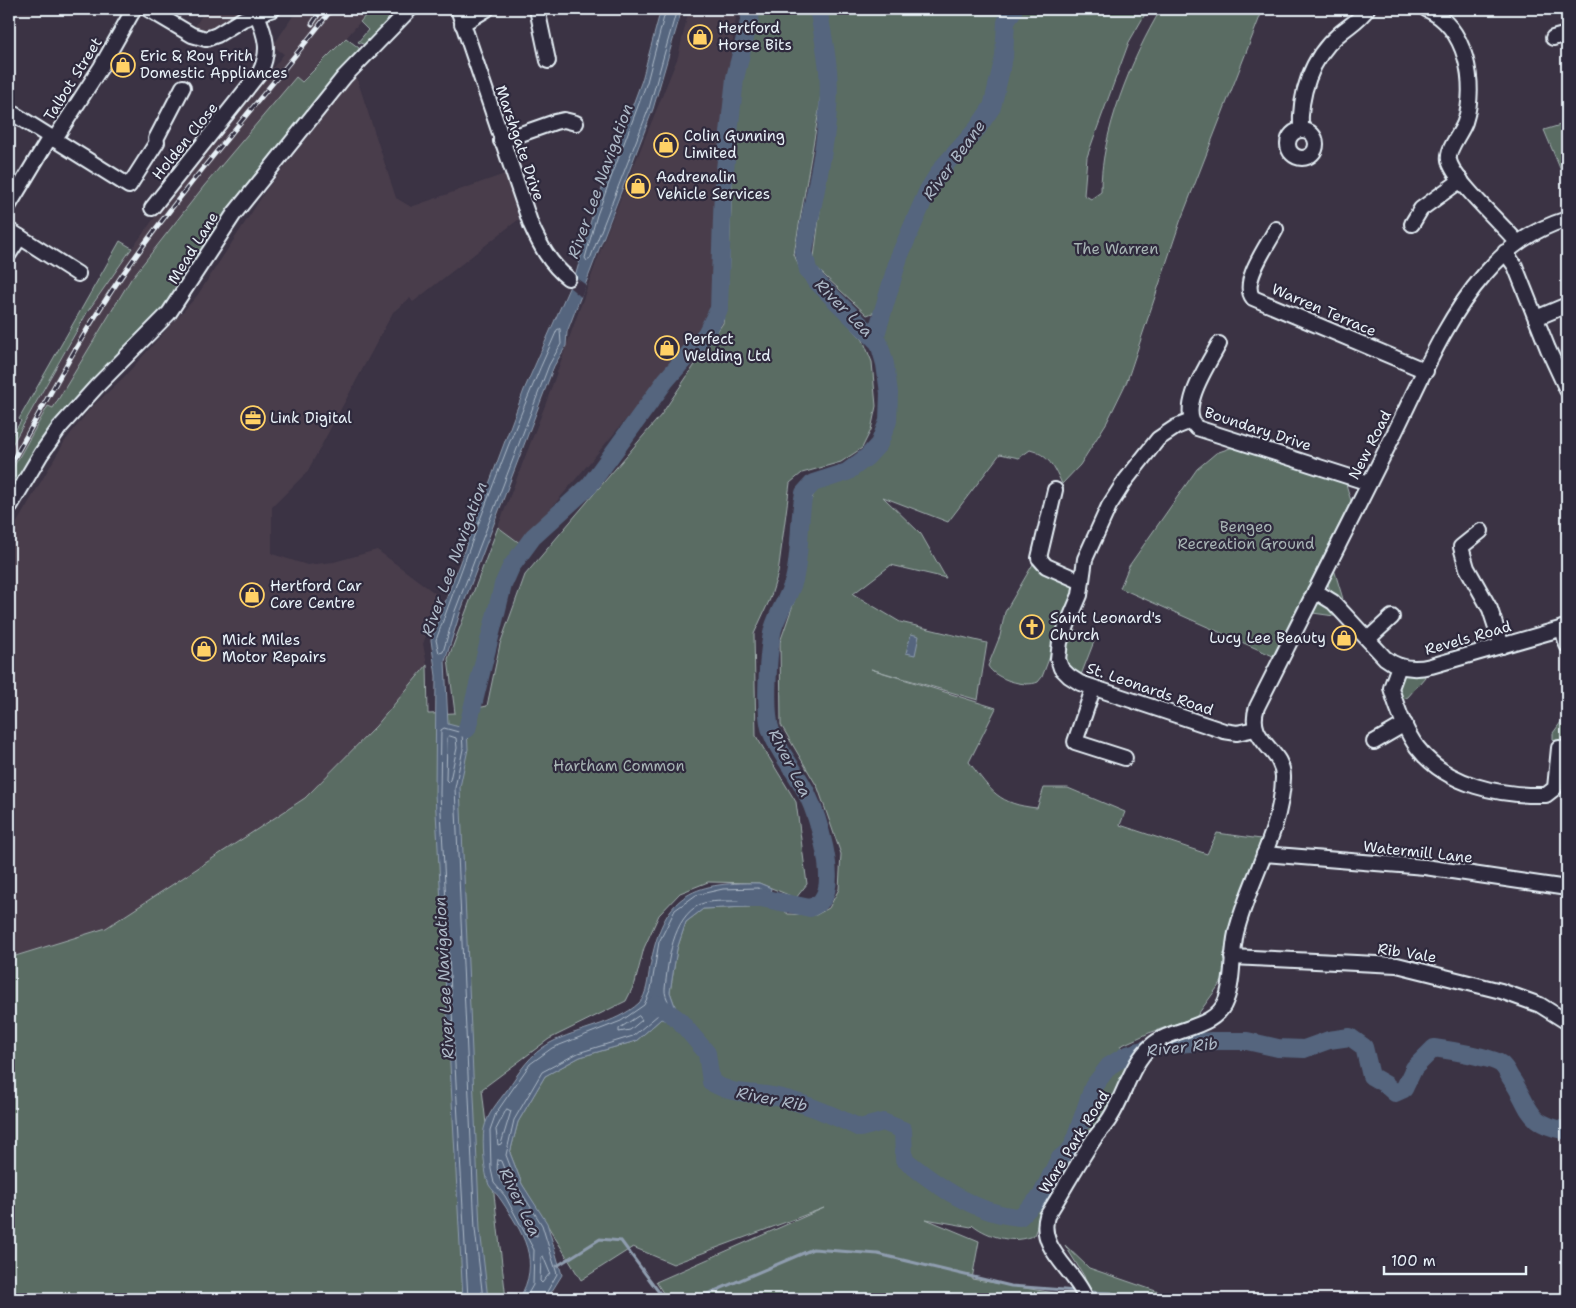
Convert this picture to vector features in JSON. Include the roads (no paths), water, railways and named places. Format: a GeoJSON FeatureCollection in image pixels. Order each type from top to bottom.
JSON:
{"type":"FeatureCollection","features":[{"type":"Feature","properties":{"kind":"street","name":"Talbot Street"},"geometry":{"type":"LineString","coordinates":[[9,205],[101,66],[134,9]]}},
{"type":"Feature","properties":{"kind":"street"},"geometry":{"type":"LineString","coordinates":[[148,9],[192,35],[206,39],[258,14],[273,9]]}},
{"type":"Feature","properties":{"kind":"street","name":"Mead Lane"},"geometry":{"type":"LineString","coordinates":[[9,508],[40,454],[60,427],[90,392],[169,313],[234,214],[344,77],[410,9]]}},
{"type":"Feature","properties":{"kind":"street","name":"Marshgate Drive"},"geometry":{"type":"LineString","coordinates":[[458,9],[502,141],[539,243],[550,260],[568,278]]}},
{"type":"Feature","properties":{"kind":"street"},"geometry":{"type":"LineString","coordinates":[[462,24],[487,9]]}},
{"type":"Feature","properties":{"kind":"street"},"geometry":{"type":"LineString","coordinates":[[537,9],[548,61]]}},
{"type":"Feature","properties":{"kind":"street"},"geometry":{"type":"LineString","coordinates":[[1301,130],[1303,92],[1317,61],[1331,41],[1360,18],[1367,9]]}},
{"type":"Feature","properties":{"kind":"street"},"geometry":{"type":"LineString","coordinates":[[1426,9],[1438,16],[1448,26],[1460,45],[1468,66],[1471,89],[1467,113],[1449,156],[1451,166],[1461,180],[1517,242]]}},
{"type":"Feature","properties":{"kind":"street","name":"Holden Close"},"geometry":{"type":"LineString","coordinates":[[152,208],[260,72],[266,61],[267,49],[258,14]]}},
{"type":"Feature","properties":{"kind":"street"},"geometry":{"type":"LineString","coordinates":[[1553,38],[1567,34]]}},
{"type":"Feature","properties":{"kind":"street"},"geometry":{"type":"LineString","coordinates":[[9,110],[129,186],[158,142],[156,139],[183,87]]}},
{"type":"Feature","properties":{"kind":"street"},"geometry":{"type":"LineString","coordinates":[[502,141],[555,122],[564,120],[576,123]]}},
{"type":"Feature","properties":{"kind":"street"},"geometry":{"type":"LineString","coordinates":[[1412,224],[1421,210],[1461,180]]}},
{"type":"Feature","properties":{"kind":"street","name":"New Road"},"geometry":{"type":"LineString","coordinates":[[1255,728],[1257,707],[1426,370],[1472,289],[1505,252],[1517,242],[1536,230],[1567,219]]}},
{"type":"Feature","properties":{"kind":"street","name":"Warren Terrace"},"geometry":{"type":"LineString","coordinates":[[1276,229],[1250,277],[1249,291],[1253,298],[1426,370]]}},
{"type":"Feature","properties":{"kind":"street"},"geometry":{"type":"LineString","coordinates":[[9,254],[14,233],[78,274]]}},
{"type":"Feature","properties":{"kind":"street"},"geometry":{"type":"LineString","coordinates":[[1505,252],[1515,266],[1536,318],[1564,374],[1567,390]]}},
{"type":"Feature","properties":{"kind":"street"},"geometry":{"type":"LineString","coordinates":[[1536,318],[1567,305]]}},
{"type":"Feature","properties":{"kind":"street","name":"Boundary Drive"},"geometry":{"type":"LineString","coordinates":[[1220,344],[1195,392],[1189,412],[1191,421],[1203,431],[1369,483]]}},
{"type":"Feature","properties":{"kind":"street","name":"St. Leonards Road"},"geometry":{"type":"LineString","coordinates":[[1191,421],[1171,430],[1158,439],[1125,481],[1098,527],[1085,559],[1080,581],[1080,595],[1060,642],[1058,659],[1068,676],[1093,689],[1224,731],[1237,733],[1255,728]]}},
{"type":"Feature","properties":{"kind":"street"},"geometry":{"type":"LineString","coordinates":[[1055,490],[1039,558],[1046,566],[1080,581]]}},
{"type":"Feature","properties":{"kind":"street"},"geometry":{"type":"LineString","coordinates":[[1481,530],[1460,547],[1466,568],[1490,610],[1502,646]]}},
{"type":"Feature","properties":{"kind":"street"},"geometry":{"type":"LineString","coordinates":[[1315,591],[1330,599],[1385,658],[1398,666],[1391,688],[1411,738],[1424,756],[1444,772],[1473,785],[1500,792],[1542,796],[1552,792],[1555,788],[1559,748]]}},
{"type":"Feature","properties":{"kind":"street"},"geometry":{"type":"LineString","coordinates":[[1368,639],[1392,617]]}},
{"type":"Feature","properties":{"kind":"street"},"geometry":{"type":"LineString","coordinates":[[1565,627],[1567,645]]}},
{"type":"Feature","properties":{"kind":"street","name":"Revels Road"},"geometry":{"type":"LineString","coordinates":[[1398,666],[1423,668],[1565,627]]}},
{"type":"Feature","properties":{"kind":"street"},"geometry":{"type":"LineString","coordinates":[[1093,689],[1075,742],[1125,758]]}},
{"type":"Feature","properties":{"kind":"street"},"geometry":{"type":"LineString","coordinates":[[1374,742],[1405,724]]}},
{"type":"Feature","properties":{"kind":"street","name":"Ware Park Road"},"geometry":{"type":"LineString","coordinates":[[1086,1299],[1052,1248],[1044,1226],[1047,1216],[1080,1162],[1110,1120],[1138,1060],[1152,1044],[1210,1019],[1222,1011],[1227,999],[1232,957],[1246,898],[1264,854],[1280,799],[1283,773],[1279,762],[1260,738],[1255,728]]}},
{"type":"Feature","properties":{"kind":"street","name":"Watermill Lane"},"geometry":{"type":"LineString","coordinates":[[1264,854],[1425,867],[1567,888]]}},
{"type":"Feature","properties":{"kind":"street","name":"Rib Vale"},"geometry":{"type":"LineString","coordinates":[[1232,957],[1397,965],[1501,991],[1540,1006],[1567,1022]]}},
{"type":"Feature","properties":{"kind":"water"},"geometry":{"type":"Polygon","coordinates":[[[661,9],[682,9],[653,109],[567,332],[566,346],[554,366],[460,613],[445,661],[448,724],[467,729],[468,749],[460,787],[480,1229],[488,1299],[463,1299],[435,794],[436,676],[431,640],[524,390],[577,270],[593,213],[642,80],[661,9]]]}},
{"type":"Feature","properties":{"kind":"water"},"geometry":{"type":"Polygon","coordinates":[[[911,634],[919,636],[915,655],[906,653],[911,634]]]}},
{"type":"Feature","properties":{"kind":"water"},"geometry":{"type":"Polygon","coordinates":[[[735,883],[759,883],[771,888],[768,906],[703,909],[686,922],[677,949],[670,992],[677,1012],[671,1022],[661,1019],[636,1041],[580,1057],[545,1076],[518,1122],[510,1153],[522,1184],[547,1223],[562,1275],[547,1299],[519,1299],[526,1285],[529,1260],[527,1248],[516,1224],[487,1180],[483,1134],[490,1113],[526,1064],[543,1047],[561,1038],[619,1016],[642,1000],[656,943],[663,924],[672,909],[683,898],[697,890],[714,886],[735,883]]]}},
{"type":"Feature","properties":{"kind":"waterway"},"geometry":{"type":"LineString","coordinates":[[467,729],[503,585],[511,567],[533,537],[589,486],[666,380],[706,334],[719,309],[723,188],[735,78],[752,9]]}},
{"type":"Feature","properties":{"kind":"waterway","name":"River Lea"},"geometry":{"type":"LineString","coordinates":[[747,898],[761,898],[810,908],[821,901],[826,890],[828,878],[827,863],[816,816],[803,786],[774,739],[769,722],[768,665],[771,639],[775,623],[794,580],[798,559],[804,493],[813,483],[847,472],[867,457],[879,444],[888,421],[889,393],[885,364],[879,343],[818,283],[808,270],[804,252],[828,115],[828,70],[818,9]]}},
{"type":"Feature","properties":{"kind":"waterway","name":"River Beane"},"geometry":{"type":"LineString","coordinates":[[875,338],[899,257],[928,190],[942,168],[977,129],[992,107],[1004,57],[1006,22],[1014,9]]}},
{"type":"Feature","properties":{"kind":"waterway","name":"River Rib"},"geometry":{"type":"LineString","coordinates":[[657,1004],[679,1020],[707,1053],[711,1082],[731,1091],[779,1097],[803,1104],[860,1128],[883,1122],[903,1130],[904,1159],[958,1197],[1004,1215],[1020,1217],[1041,1196],[1059,1159],[1072,1148],[1093,1087],[1109,1066],[1127,1055],[1155,1046],[1212,1041],[1247,1041],[1278,1048],[1304,1049],[1329,1040],[1350,1037],[1364,1047],[1371,1076],[1385,1084],[1395,1093],[1404,1089],[1414,1068],[1434,1048],[1469,1054],[1501,1064],[1536,1119],[1553,1128],[1567,1131]]}},
{"type":"Feature","properties":{"kind":"waterway"},"geometry":{"type":"LineString","coordinates":[[557,1266],[600,1239],[621,1241],[664,1299]]}},
{"type":"Feature","properties":{"kind":"waterway"},"geometry":{"type":"LineString","coordinates":[[696,1299],[813,1249],[878,1254],[1011,1286],[1077,1291]]}},
{"type":"Feature","properties":{"kind":"waterway"},"geometry":{"type":"LineString","coordinates":[[1088,1292],[1111,1293],[1126,1299]]}},
{"type":"Feature","properties":{"kind":"railway"},"geometry":{"type":"LineString","coordinates":[[312,24],[322,9]]}},
{"type":"Feature","properties":{"kind":"railway"},"geometry":{"type":"LineString","coordinates":[[9,467],[78,345],[123,274],[199,173],[332,9]]}},
{"type":"Feature","properties":{"kind":"place","name":"Hertford Horse Bits"},"geometry":{"type":"Point","coordinates":[700,37]}},
{"type":"Feature","properties":{"kind":"place","name":"Eric & Roy Frith Domestic Appliances"},"geometry":{"type":"Point","coordinates":[123,65]}},
{"type":"Feature","properties":{"kind":"place","name":"Colin Gunning Limited"},"geometry":{"type":"Point","coordinates":[666,145]}},
{"type":"Feature","properties":{"kind":"place","name":"Aadrenalin Vehicle Services"},"geometry":{"type":"Point","coordinates":[638,186]}},
{"type":"Feature","properties":{"kind":"place","name":"Perfect Welding Ltd"},"geometry":{"type":"Point","coordinates":[667,348]}},
{"type":"Feature","properties":{"kind":"place","name":"Link Digital"},"geometry":{"type":"Point","coordinates":[253,418]}},
{"type":"Feature","properties":{"kind":"place","name":"Hertford Car Care Centre"},"geometry":{"type":"Point","coordinates":[252,595]}},
{"type":"Feature","properties":{"kind":"place","name":"Saint Leonard's Church"},"geometry":{"type":"Point","coordinates":[1032,627]}},
{"type":"Feature","properties":{"kind":"place","name":"Lucy Lee Beauty"},"geometry":{"type":"Point","coordinates":[1344,638]}},
{"type":"Feature","properties":{"kind":"place","name":"Mick Miles Motor Repairs"},"geometry":{"type":"Point","coordinates":[204,649]}},
{"type":"Feature","properties":{"kind":"water label","name":"River Lee Navigation"},"geometry":{"type":"Point","coordinates":[600,181]}},
{"type":"Feature","properties":{"kind":"water label","name":"River Lee Navigation"},"geometry":{"type":"Point","coordinates":[454,559]}},
{"type":"Feature","properties":{"kind":"water label","name":"River Lee Navigation"},"geometry":{"type":"Point","coordinates":[444,978]}},
{"type":"Feature","properties":{"kind":"park label","name":"The Warren"},"geometry":{"type":"Point","coordinates":[1116,249]}},
{"type":"Feature","properties":{"kind":"park label","name":"Bengeo Recreation Ground"},"geometry":{"type":"Point","coordinates":[1246,536]}},
{"type":"Feature","properties":{"kind":"park label","name":"Hartham Common"},"geometry":{"type":"Point","coordinates":[619,766]}}]}
